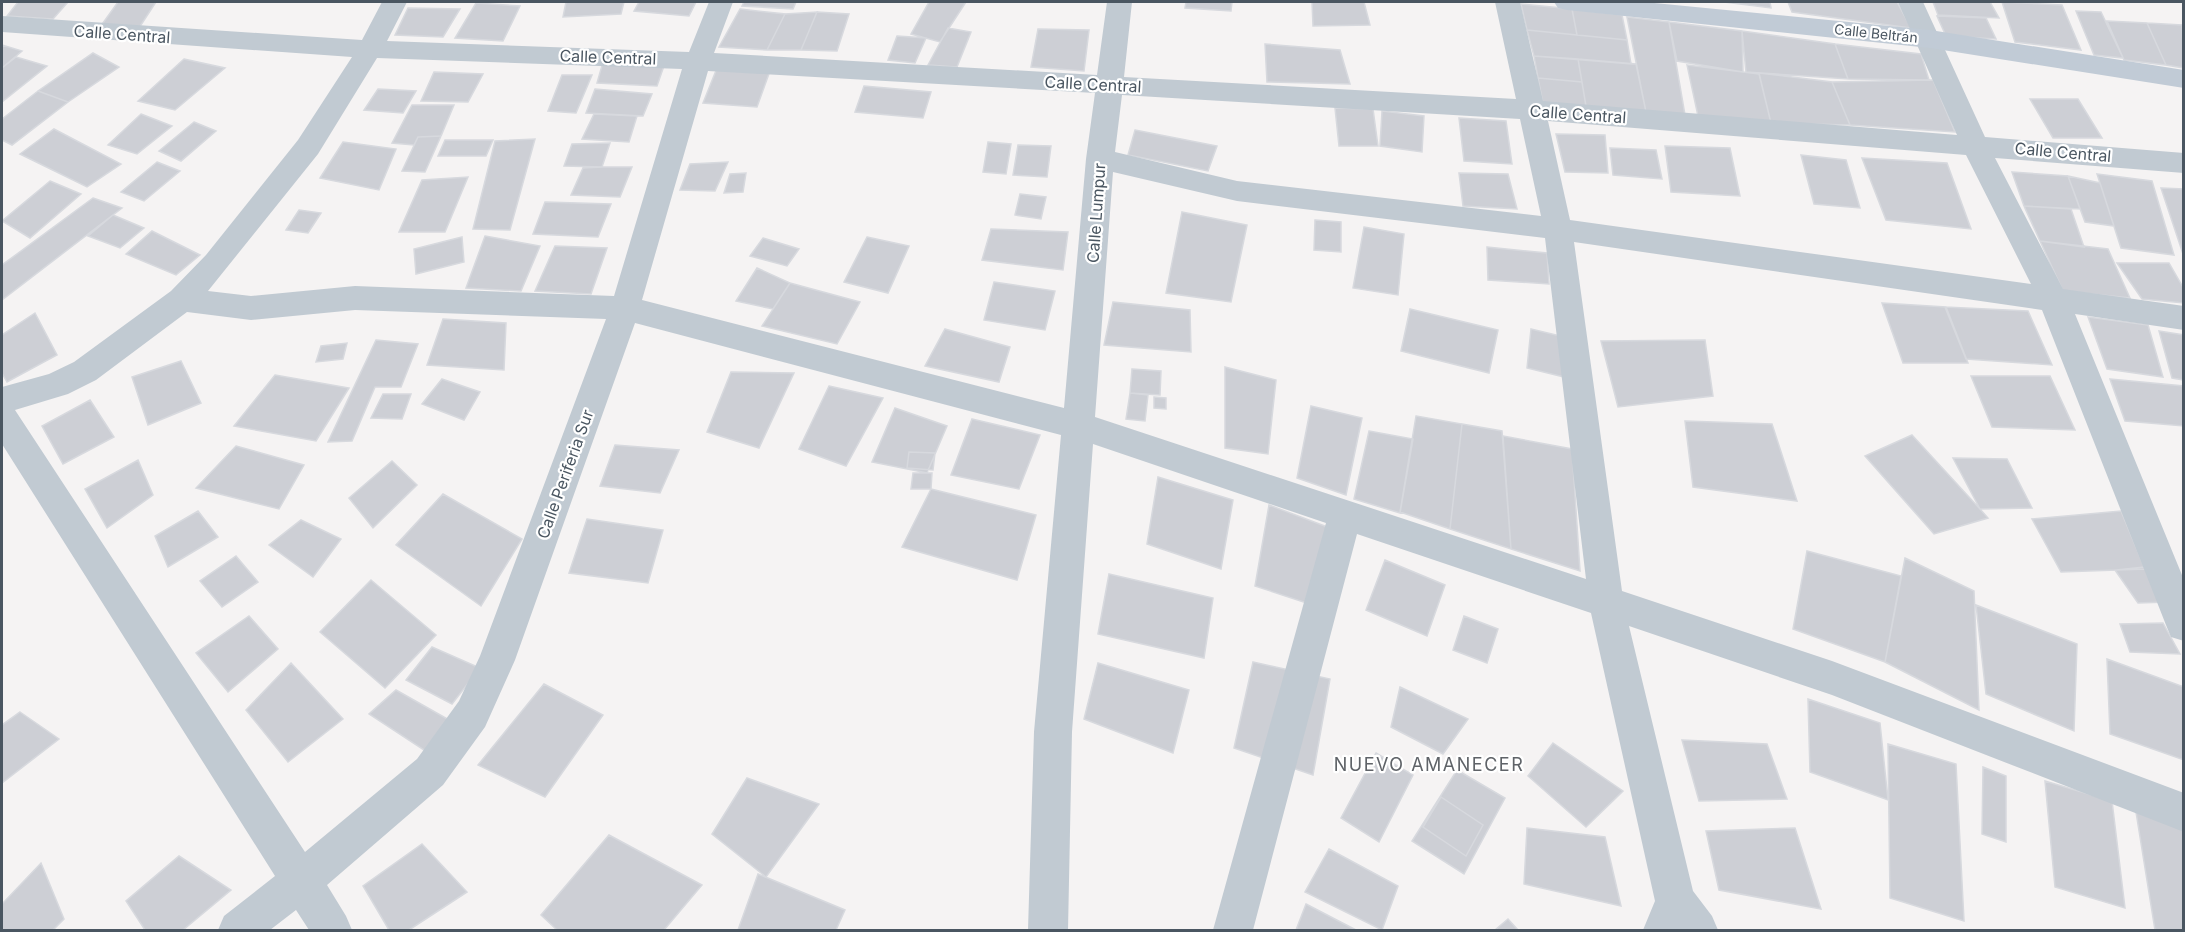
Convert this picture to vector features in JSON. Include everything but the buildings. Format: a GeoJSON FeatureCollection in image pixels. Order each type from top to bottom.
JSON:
{"type":"FeatureCollection","features":[{"type":"Feature","properties":{"kind":"main road","name":"Calle Beltrán"},"geometry":{"type":"LineString","coordinates":[[1567,2],[1930,39],[2184,79]]}},
{"type":"Feature","properties":{"kind":"street"},"geometry":{"type":"LineString","coordinates":[[2,400],[57,385],[85,370],[182,299],[216,263],[308,147],[370,50],[394,2]]}},
{"type":"Feature","properties":{"kind":"street","name":"Calle Periferia Sur"},"geometry":{"type":"LineString","coordinates":[[238,930],[300,882],[429,772],[472,714],[497,660],[625,308],[698,61],[722,2]]}},
{"type":"Feature","properties":{"kind":"street","name":"Calle Lumpur"},"geometry":{"type":"LineString","coordinates":[[1048,930],[1053,732],[1080,426],[1100,159],[1107,85],[1120,2]]}},
{"type":"Feature","properties":{"kind":"street"},"geometry":{"type":"LineString","coordinates":[[1509,2],[1558,229],[1606,603],[1679,921]]}},
{"type":"Feature","properties":{"kind":"street"},"geometry":{"type":"LineString","coordinates":[[1911,2],[1930,39],[1975,145],[2054,301],[2184,624]]}},
{"type":"Feature","properties":{"kind":"street","name":"Calle Central"},"geometry":{"type":"LineString","coordinates":[[2,24],[370,50],[698,61],[1534,110],[2184,163]]}},
{"type":"Feature","properties":{"kind":"street"},"geometry":{"type":"LineString","coordinates":[[1100,159],[1237,191],[1558,229],[2184,318]]}},
{"type":"Feature","properties":{"kind":"street"},"geometry":{"type":"LineString","coordinates":[[182,299],[251,309],[355,298],[625,308],[1080,426],[1832,678],[2184,813]]}},
{"type":"Feature","properties":{"kind":"street"},"geometry":{"type":"LineString","coordinates":[[2,417],[332,930]]}},
{"type":"Feature","properties":{"kind":"street"},"geometry":{"type":"LineString","coordinates":[[1233,930],[1346,514]]}},
{"type":"Feature","properties":{"kind":"district","name":"NUEVO AMANECER"},"geometry":{"type":"Point","coordinates":[1429,764]}}]}
